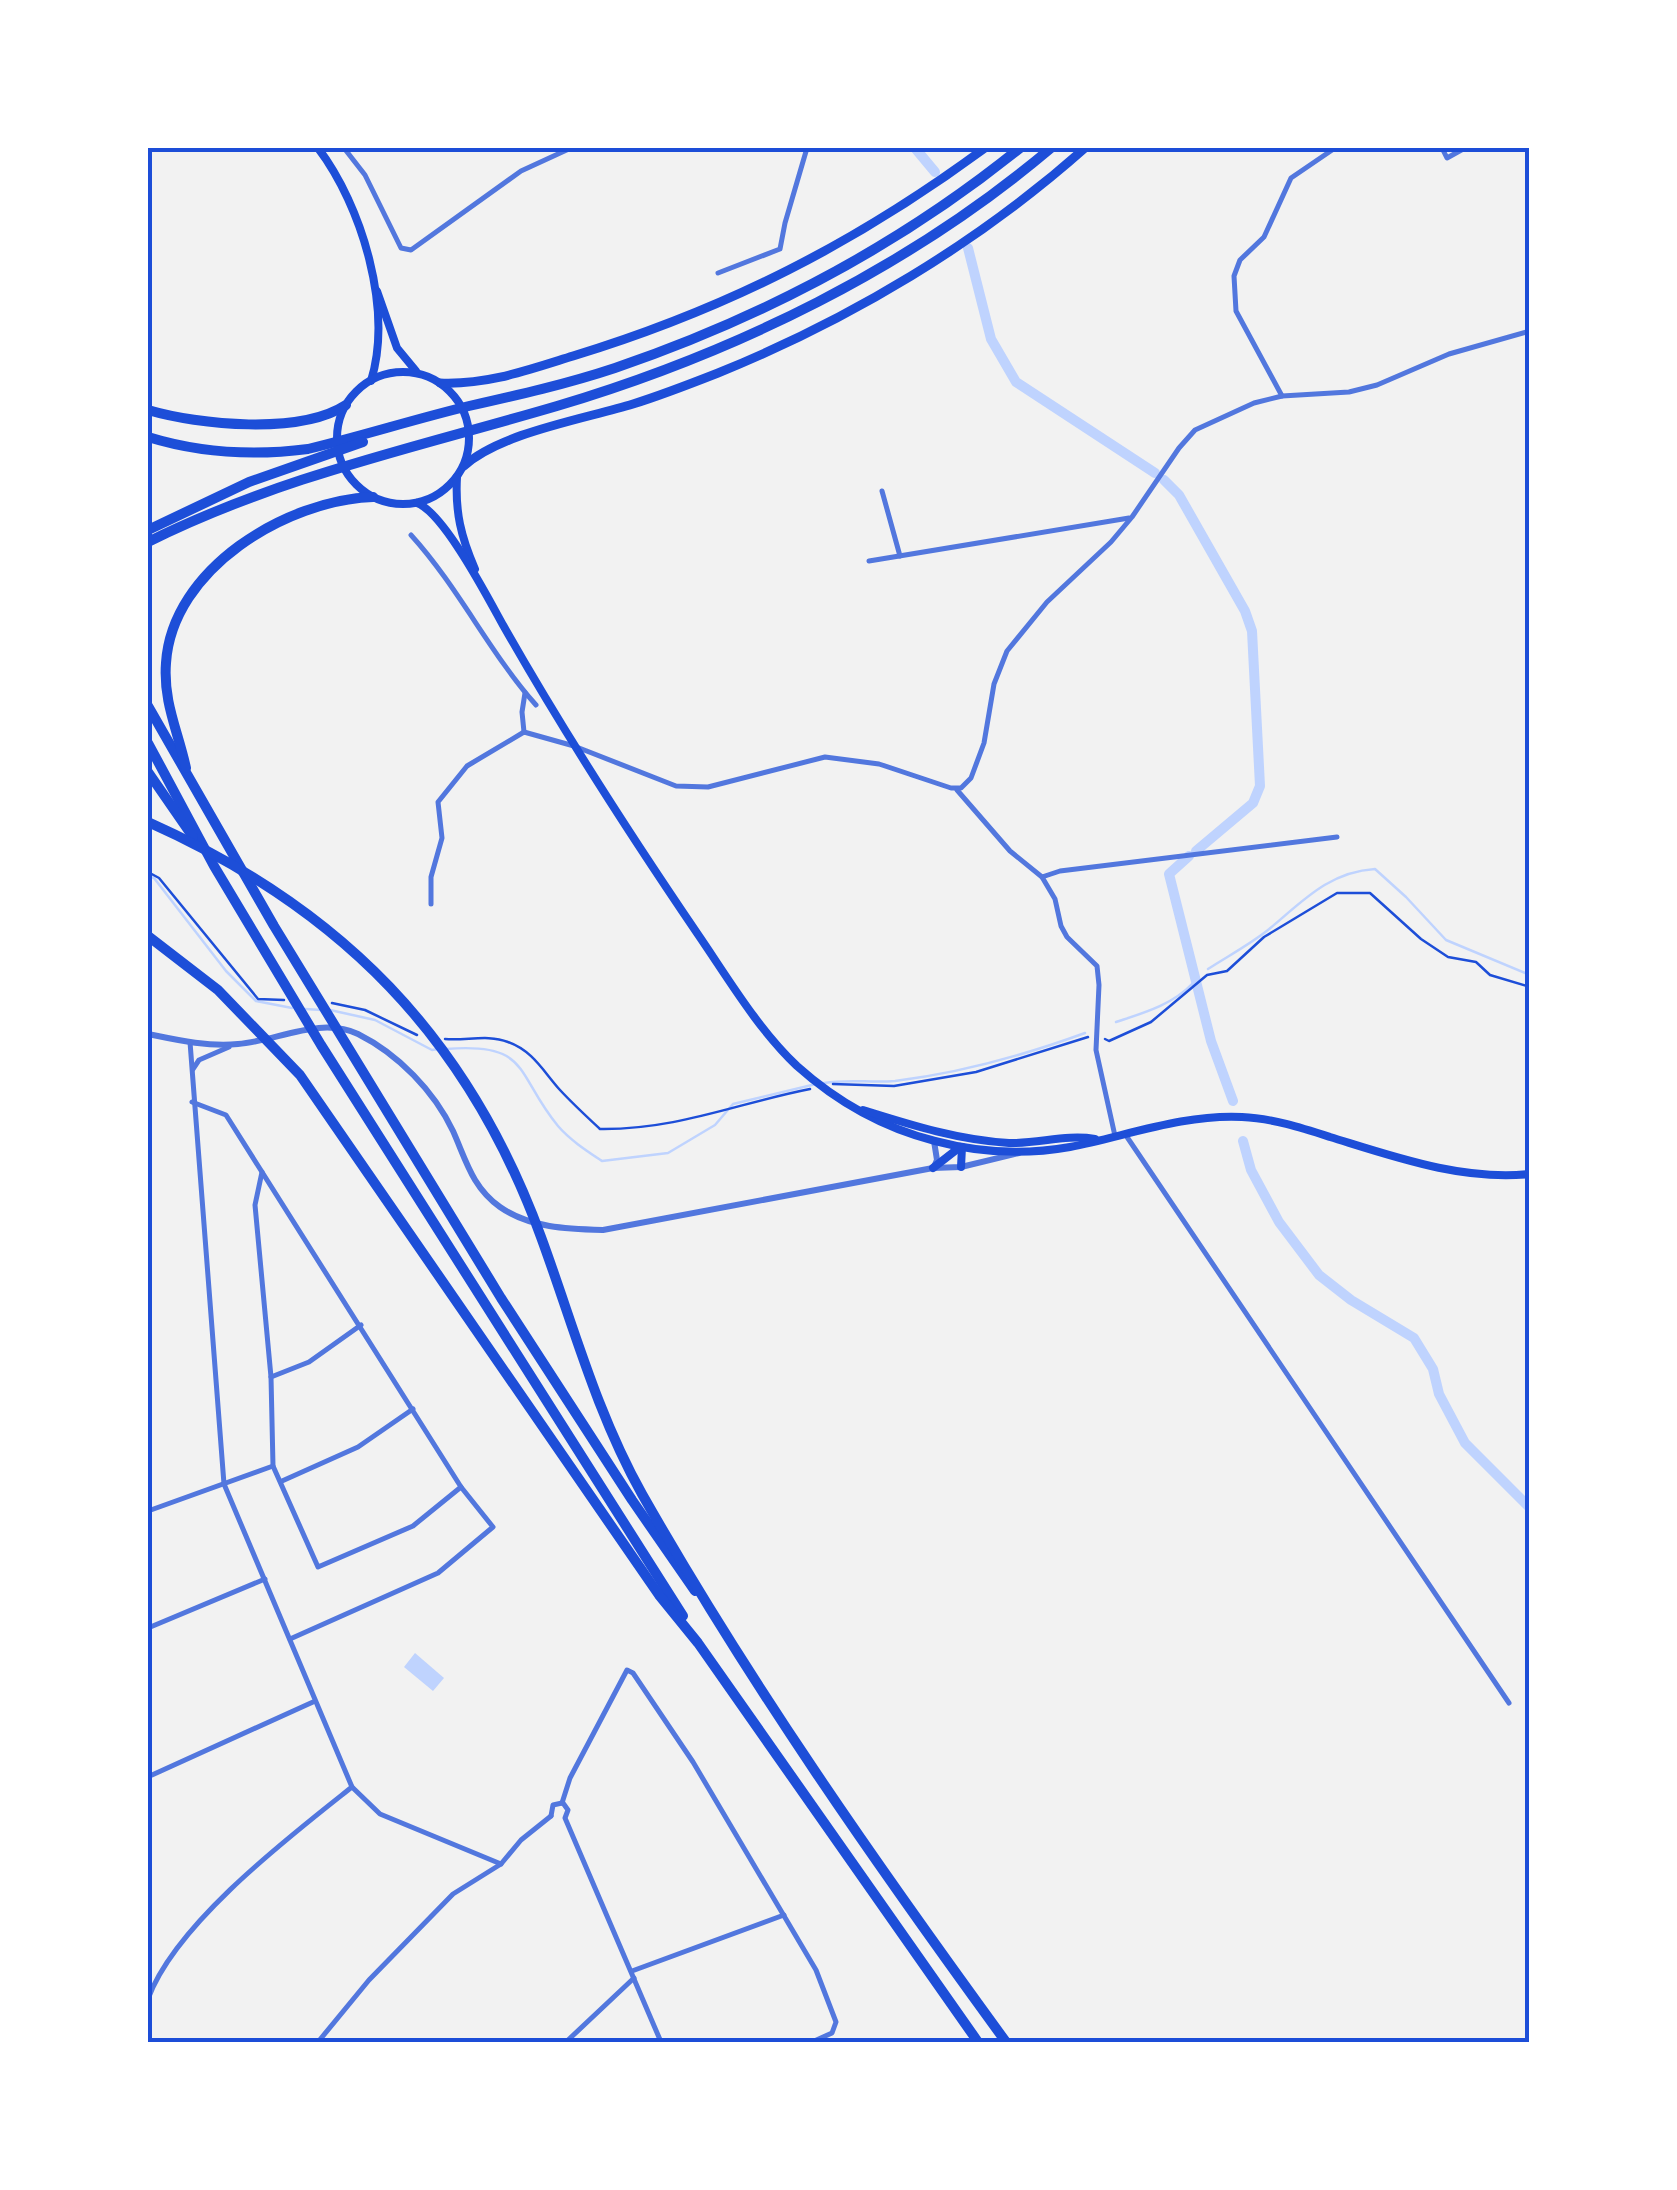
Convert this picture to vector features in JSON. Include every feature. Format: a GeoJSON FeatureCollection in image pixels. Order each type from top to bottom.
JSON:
{"type":"FeatureCollection","features":[{"type":"Feature","properties":{"kind":"highway"},"geometry":{"type":"LineString","coordinates":[[440,383],[481,383],[698,313],[776,278],[872,226],[985,148]]}},
{"type":"Feature","properties":{"kind":"highway"},"geometry":{"type":"LineString","coordinates":[[148,530],[294,464],[612,369],[738,320],[798,291],[938,208],[1020,148]]}},
{"type":"Feature","properties":{"kind":"highway"},"geometry":{"type":"LineString","coordinates":[[148,542],[224,507],[305,477],[557,406],[682,364],[747,337],[837,291],[974,208],[1052,148]]}},
{"type":"Feature","properties":{"kind":"highway"},"geometry":{"type":"LineString","coordinates":[[464,466],[489,448],[637,403],[786,343],[879,294],[958,246],[1085,148]]}},
{"type":"Feature","properties":{"kind":"highway"},"geometry":{"type":"LineString","coordinates":[[148,436],[216,451],[292,451],[488,404]]}},
{"type":"Feature","properties":{"kind":"highway"},"geometry":{"type":"LineString","coordinates":[[148,410],[196,421],[257,424],[312,418],[346,405]]}},
{"type":"Feature","properties":{"kind":"highway"},"geometry":{"type":"LineString","coordinates":[[188,779],[167,706],[166,679],[170,637],[190,594],[220,560],[256,536],[318,508],[372,497]]}},
{"type":"Feature","properties":{"kind":"highway"},"geometry":{"type":"LineString","coordinates":[[148,706],[208,814],[531,1345],[682,1576],[708,1608]]}},
{"type":"Feature","properties":{"kind":"highway"},"geometry":{"type":"LineString","coordinates":[[148,743],[214,866],[321,1045],[656,1569],[698,1643]]}},
{"type":"Feature","properties":{"kind":"highway"},"geometry":{"type":"LineString","coordinates":[[148,772],[214,866]]}},
{"type":"Feature","properties":{"kind":"highway"},"geometry":{"type":"LineString","coordinates":[[148,822],[293,901],[406,1003],[469,1088],[508,1156],[602,1412],[640,1491],[708,1608],[846,1816],[1006,2042]]}},
{"type":"Feature","properties":{"kind":"highway"},"geometry":{"type":"LineString","coordinates":[[148,936],[238,1009],[300,1074],[660,1595],[698,1643],[978,2042]]}},
{"type":"Feature","properties":{"kind":"main road"},"geometry":{"type":"LineString","coordinates":[[318,148],[360,223],[397,348],[409,366],[440,383],[456,398],[466,415],[470,445],[464,466],[440,494],[418,504]]}},
{"type":"Feature","properties":{"kind":"main road"},"geometry":{"type":"LineString","coordinates":[[371,269],[377,326],[371,380]]}},
{"type":"Feature","properties":{"kind":"main road"},"geometry":{"type":"LineString","coordinates":[[420,374],[390,373],[371,380],[346,405],[338,432],[342,462],[352,479],[372,497],[390,504],[427,506],[436,517],[574,746],[762,1026],[800,1068],[833,1094],[882,1123],[962,1146],[1021,1152],[1196,1121],[1241,1117],[1303,1129],[1458,1173],[1500,1177],[1530,1174]]}},
{"type":"Feature","properties":{"kind":"main road"},"geometry":{"type":"LineString","coordinates":[[458,477],[456,512],[460,535],[486,596]]}},
{"type":"Feature","properties":{"kind":"main road"},"geometry":{"type":"LineString","coordinates":[[856,1108],[962,1146],[1028,1142]]}},
{"type":"Feature","properties":{"kind":"main road"},"geometry":{"type":"LineString","coordinates":[[910,1125],[985,1141],[1099,1139]]}},
{"type":"Feature","properties":{"kind":"main road"},"geometry":{"type":"LineString","coordinates":[[933,1168],[962,1146]]}},
{"type":"Feature","properties":{"kind":"main road"},"geometry":{"type":"LineString","coordinates":[[961,1167],[962,1146]]}},
{"type":"Feature","properties":{"kind":"street"},"geometry":{"type":"LineString","coordinates":[[344,148],[365,175],[401,248],[410,250],[521,171],[571,148]]}},
{"type":"Feature","properties":{"kind":"street"},"geometry":{"type":"LineString","coordinates":[[718,273],[780,249],[808,148]]}},
{"type":"Feature","properties":{"kind":"street"},"geometry":{"type":"LineString","coordinates":[[1282,396],[1236,311],[1234,276],[1240,260],[1264,237],[1291,178],[1334,148]]}},
{"type":"Feature","properties":{"kind":"street"},"geometry":{"type":"LineString","coordinates":[[1442,148],[1447,158],[1465,148]]}},
{"type":"Feature","properties":{"kind":"street"},"geometry":{"type":"LineString","coordinates":[[956,788],[971,778],[984,743],[994,684],[1007,651],[1047,602],[1111,542],[1195,430],[1254,403],[1282,396],[1349,392],[1377,386],[1448,354],[1530,331]]}},
{"type":"Feature","properties":{"kind":"street"},"geometry":{"type":"LineString","coordinates":[[882,492],[900,556]]}},
{"type":"Feature","properties":{"kind":"street"},"geometry":{"type":"LineString","coordinates":[[869,561],[1132,517]]}},
{"type":"Feature","properties":{"kind":"street"},"geometry":{"type":"LineString","coordinates":[[411,535],[439,566],[536,705]]}},
{"type":"Feature","properties":{"kind":"street"},"geometry":{"type":"LineString","coordinates":[[524,732],[525,693]]}},
{"type":"Feature","properties":{"kind":"street"},"geometry":{"type":"LineString","coordinates":[[432,904],[430,877],[442,838],[438,802],[467,766],[524,732],[574,746],[676,786],[708,787],[825,757],[878,764],[956,788],[1010,851],[1042,877],[1055,898],[1067,937],[1097,966],[1096,1050],[1120,1135],[1510,1703]]}},
{"type":"Feature","properties":{"kind":"street"},"geometry":{"type":"LineString","coordinates":[[1042,877],[1079,868],[1336,837]]}},
{"type":"Feature","properties":{"kind":"street"},"geometry":{"type":"LineString","coordinates":[[191,1072],[199,1060],[238,1044],[328,1027],[364,1037],[417,1079],[440,1108],[476,1185],[500,1207],[551,1227],[603,1230],[933,1168],[961,1167],[1021,1152]]}},
{"type":"Feature","properties":{"kind":"street"},"geometry":{"type":"LineString","coordinates":[[148,1034],[190,1042],[238,1044]]}},
{"type":"Feature","properties":{"kind":"street"},"geometry":{"type":"LineString","coordinates":[[190,1042],[224,1484],[352,1787],[380,1814],[500,1864]]}},
{"type":"Feature","properties":{"kind":"street"},"geometry":{"type":"LineString","coordinates":[[192,1102],[226,1114],[461,1487],[493,1527],[438,1573],[289,1639]]}},
{"type":"Feature","properties":{"kind":"street"},"geometry":{"type":"LineString","coordinates":[[933,1168],[937,1160],[934,1141]]}},
{"type":"Feature","properties":{"kind":"street"},"geometry":{"type":"LineString","coordinates":[[263,1170],[256,1205],[271,1377],[274,1466],[318,1568],[413,1526],[461,1487]]}},
{"type":"Feature","properties":{"kind":"street"},"geometry":{"type":"LineString","coordinates":[[271,1377],[309,1362],[361,1324]]}},
{"type":"Feature","properties":{"kind":"street"},"geometry":{"type":"LineString","coordinates":[[282,1481],[358,1447],[413,1409]]}},
{"type":"Feature","properties":{"kind":"street"},"geometry":{"type":"LineString","coordinates":[[148,1511],[274,1466]]}},
{"type":"Feature","properties":{"kind":"street"},"geometry":{"type":"LineString","coordinates":[[148,1628],[265,1580]]}},
{"type":"Feature","properties":{"kind":"street"},"geometry":{"type":"LineString","coordinates":[[562,1803],[570,1778],[627,1670],[633,1673],[693,1762],[816,1970],[836,2022],[832,2033],[812,2042]]}},
{"type":"Feature","properties":{"kind":"street"},"geometry":{"type":"LineString","coordinates":[[152,1775],[314,1702]]}},
{"type":"Feature","properties":{"kind":"street"},"geometry":{"type":"LineString","coordinates":[[148,1999],[155,1979],[196,1922],[352,1787]]}},
{"type":"Feature","properties":{"kind":"street"},"geometry":{"type":"LineString","coordinates":[[318,2042],[369,1980],[453,1894],[500,1864],[521,1840],[552,1816],[553,1804],[562,1803]]}},
{"type":"Feature","properties":{"kind":"street"},"geometry":{"type":"LineString","coordinates":[[562,1803],[661,2042]]}},
{"type":"Feature","properties":{"kind":"street"},"geometry":{"type":"LineString","coordinates":[[552,1816],[556,1820],[565,1818]]}},
{"type":"Feature","properties":{"kind":"street"},"geometry":{"type":"LineString","coordinates":[[566,2042],[632,1975],[784,1914]]}},
{"type":"Feature","properties":{"kind":"path"},"geometry":{"type":"LineString","coordinates":[[148,872],[160,878],[258,1000],[296,1001]]}},
{"type":"Feature","properties":{"kind":"path"},"geometry":{"type":"LineString","coordinates":[[434,1038],[462,1041],[484,1037],[507,1041],[532,1054],[558,1088],[600,1129],[707,1117],[787,1093],[836,1084],[894,1086],[976,1072],[1097,1035],[1109,1041],[1151,1022],[1207,975],[1227,971],[1264,938],[1337,893],[1370,894],[1448,957],[1476,962],[1490,974],[1530,987]]}},
{"type":"Feature","properties":{"kind":"path"},"geometry":{"type":"LineString","coordinates":[[316,1002],[366,1010],[421,1037]]}},
{"type":"Feature","properties":{"kind":"water"},"geometry":{"type":"Polygon","coordinates":[[[415,1653],[444,1678],[433,1691],[404,1667],[415,1653]]]}},
{"type":"Feature","properties":{"kind":"waterway"},"geometry":{"type":"LineString","coordinates":[[915,148],[935,172]]}},
{"type":"Feature","properties":{"kind":"waterway"},"geometry":{"type":"LineString","coordinates":[[968,248],[991,339],[1016,382],[1155,473]]}},
{"type":"Feature","properties":{"kind":"waterway"},"geometry":{"type":"LineString","coordinates":[[1164,480],[1179,495],[1245,611],[1252,631],[1260,786],[1253,803],[1196,851]]}},
{"type":"Feature","properties":{"kind":"waterway"},"geometry":{"type":"LineString","coordinates":[[1189,856],[1169,874],[1211,1041],[1233,1101]]}},
{"type":"Feature","properties":{"kind":"waterway"},"geometry":{"type":"LineString","coordinates":[[1208,969],[1261,935],[1329,882],[1375,869],[1446,940],[1530,975]]}},
{"type":"Feature","properties":{"kind":"waterway"},"geometry":{"type":"LineString","coordinates":[[148,876],[154,878],[226,971],[256,1001],[292,1008]]}},
{"type":"Feature","properties":{"kind":"waterway"},"geometry":{"type":"LineString","coordinates":[[1116,1022],[1166,1003],[1192,984]]}},
{"type":"Feature","properties":{"kind":"waterway"},"geometry":{"type":"LineString","coordinates":[[305,1009],[322,1010]]}},
{"type":"Feature","properties":{"kind":"waterway"},"geometry":{"type":"LineString","coordinates":[[330,1010],[375,1020],[432,1050],[438,1049]]}},
{"type":"Feature","properties":{"kind":"waterway"},"geometry":{"type":"LineString","coordinates":[[824,1083],[895,1081],[944,1073],[1015,1056],[1085,1033]]}},
{"type":"Feature","properties":{"kind":"waterway"},"geometry":{"type":"LineString","coordinates":[[446,1049],[473,1048],[507,1057],[518,1065],[558,1126],[602,1161],[668,1153],[715,1125],[733,1104],[816,1084]]}},
{"type":"Feature","properties":{"kind":"waterway"},"geometry":{"type":"LineString","coordinates":[[1243,1141],[1251,1170],[1279,1222],[1319,1275],[1351,1300],[1414,1338],[1433,1369],[1439,1394],[1465,1443],[1530,1508]]}}]}
